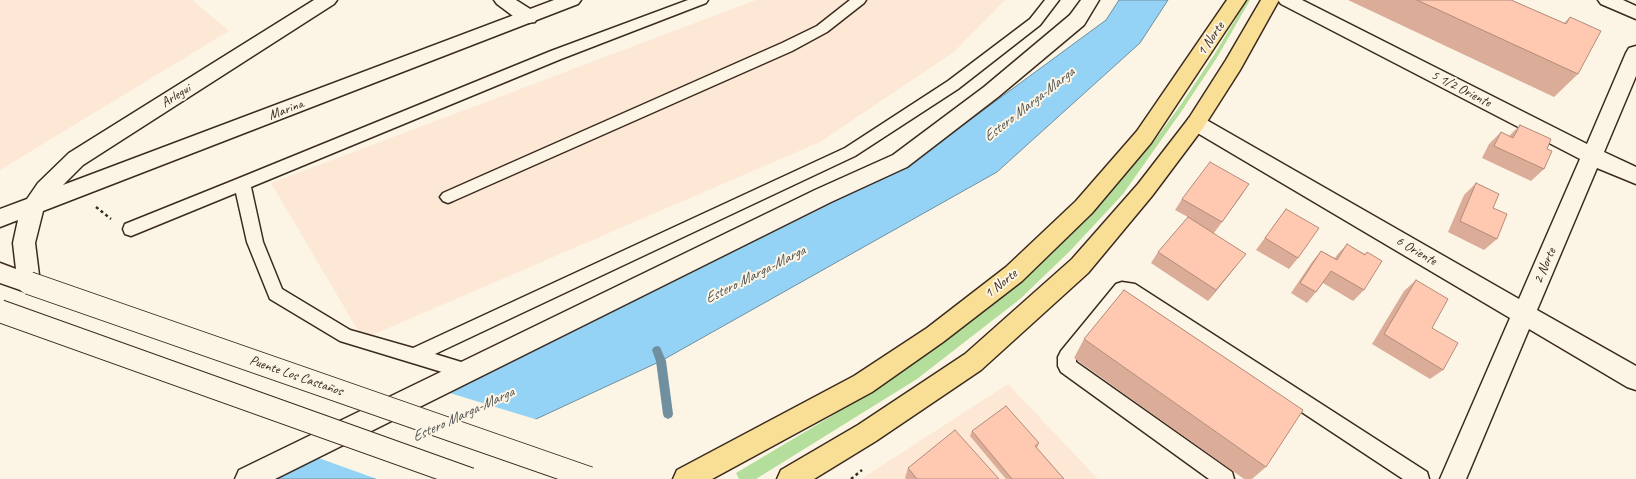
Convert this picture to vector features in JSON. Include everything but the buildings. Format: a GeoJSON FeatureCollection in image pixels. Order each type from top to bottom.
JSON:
{"type":"FeatureCollection","features":[{"type":"Feature","properties":{"kind":"main road","name":"1 Norte"},"geometry":{"type":"LineString","coordinates":[[686,479],[863,384],[935,335],[1014,274],[1084,207],[1144,137],[1237,0]]}},
{"type":"Feature","properties":{"kind":"main road"},"geometry":{"type":"LineString","coordinates":[[790,479],[867,433],[973,362],[1080,266],[1145,190],[1196,122],[1233,65],[1270,0]]}},
{"type":"Feature","properties":{"kind":"street","name":"Arlegui"},"geometry":{"type":"LineString","coordinates":[[29,284],[24,243],[26,230],[35,204],[45,189],[76,159],[328,0]]}},
{"type":"Feature","properties":{"kind":"street"},"geometry":{"type":"LineString","coordinates":[[503,0],[528,17]]}},
{"type":"Feature","properties":{"kind":"street","name":"Marina"},"geometry":{"type":"LineString","coordinates":[[0,218],[572,0]]}},
{"type":"Feature","properties":{"kind":"street"},"geometry":{"type":"LineString","coordinates":[[248,479],[823,196],[900,161],[991,92],[1077,20],[1090,0]]}},
{"type":"Feature","properties":{"kind":"street","name":"5 1/2 Oriente"},"geometry":{"type":"LineString","coordinates":[[1287,0],[1592,156],[1636,176]]}},
{"type":"Feature","properties":{"kind":"street"},"geometry":{"type":"LineString","coordinates":[[1607,0],[1636,13]]}},
{"type":"Feature","properties":{"kind":"street","name":"2 Norte"},"geometry":{"type":"LineString","coordinates":[[1453,479],[1636,53]]}},
{"type":"Feature","properties":{"kind":"street","name":"6 Oriente"},"geometry":{"type":"LineString","coordinates":[[1196,122],[1636,379]]}},
{"type":"Feature","properties":{"kind":"street","name":"Puente Los Castaños"},"geometry":{"type":"LineString","coordinates":[[0,273],[590,479]]}},
{"type":"Feature","properties":{"kind":"street"},"geometry":{"type":"LineString","coordinates":[[0,311],[470,479]]}},
{"type":"Feature","properties":{"kind":"lane"},"geometry":{"type":"LineString","coordinates":[[131,229],[556,55],[701,0]]}},
{"type":"Feature","properties":{"kind":"lane"},"geometry":{"type":"LineString","coordinates":[[448,197],[787,47],[822,29],[859,0]]}},
{"type":"Feature","properties":{"kind":"lane"},"geometry":{"type":"LineString","coordinates":[[414,356],[850,152],[953,85],[1035,22],[1052,0]]}},
{"type":"Feature","properties":{"kind":"lane"},"geometry":{"type":"LineString","coordinates":[[242,183],[255,242],[276,294],[346,336],[465,371]]}},
{"type":"Feature","properties":{"kind":"lane"},"geometry":{"type":"LineString","coordinates":[[1225,479],[1067,366],[1067,357],[1122,289],[1129,289],[1420,479]]}},
{"type":"Feature","properties":{"kind":"path"},"geometry":{"type":"LineString","coordinates":[[74,190],[114,222],[131,229]]}},
{"type":"Feature","properties":{"kind":"shaded area"},"geometry":{"type":"Polygon","coordinates":[[[0,0],[192,0],[229,31],[0,170],[0,0]]]}},
{"type":"Feature","properties":{"kind":"shaded area"},"geometry":{"type":"Polygon","coordinates":[[[756,0],[1005,0],[954,52],[820,142],[363,339],[271,183],[756,0]]]}},
{"type":"Feature","properties":{"kind":"shaded area"},"geometry":{"type":"Polygon","coordinates":[[[1008,384],[1098,479],[861,479],[1008,384]]]}},
{"type":"Feature","properties":{"kind":"green space"},"geometry":{"type":"Polygon","coordinates":[[[1247,0],[1250,0],[1218,56],[1183,109],[1123,194],[1070,251],[1020,299],[917,379],[756,479],[739,479],[736,473],[830,417],[911,365],[1015,286],[1114,187],[1155,140],[1214,55],[1247,0]]]}},
{"type":"Feature","properties":{"kind":"water","name":"Estero Marga-Marga"},"geometry":{"type":"Polygon","coordinates":[[[1119,0],[1168,0],[1140,43],[997,172],[661,361],[407,479],[275,479],[755,238],[906,167],[1106,20],[1119,0]]]}},
{"type":"Feature","properties":{"kind":"pier"},"geometry":{"type":"Polygon","coordinates":[[[440,390],[538,420],[412,479],[377,479],[313,456],[440,390]]]}},
{"type":"Feature","properties":{"kind":"waterway"},"geometry":{"type":"LineString","coordinates":[[657,350],[661,361],[668,414]]}}]}
